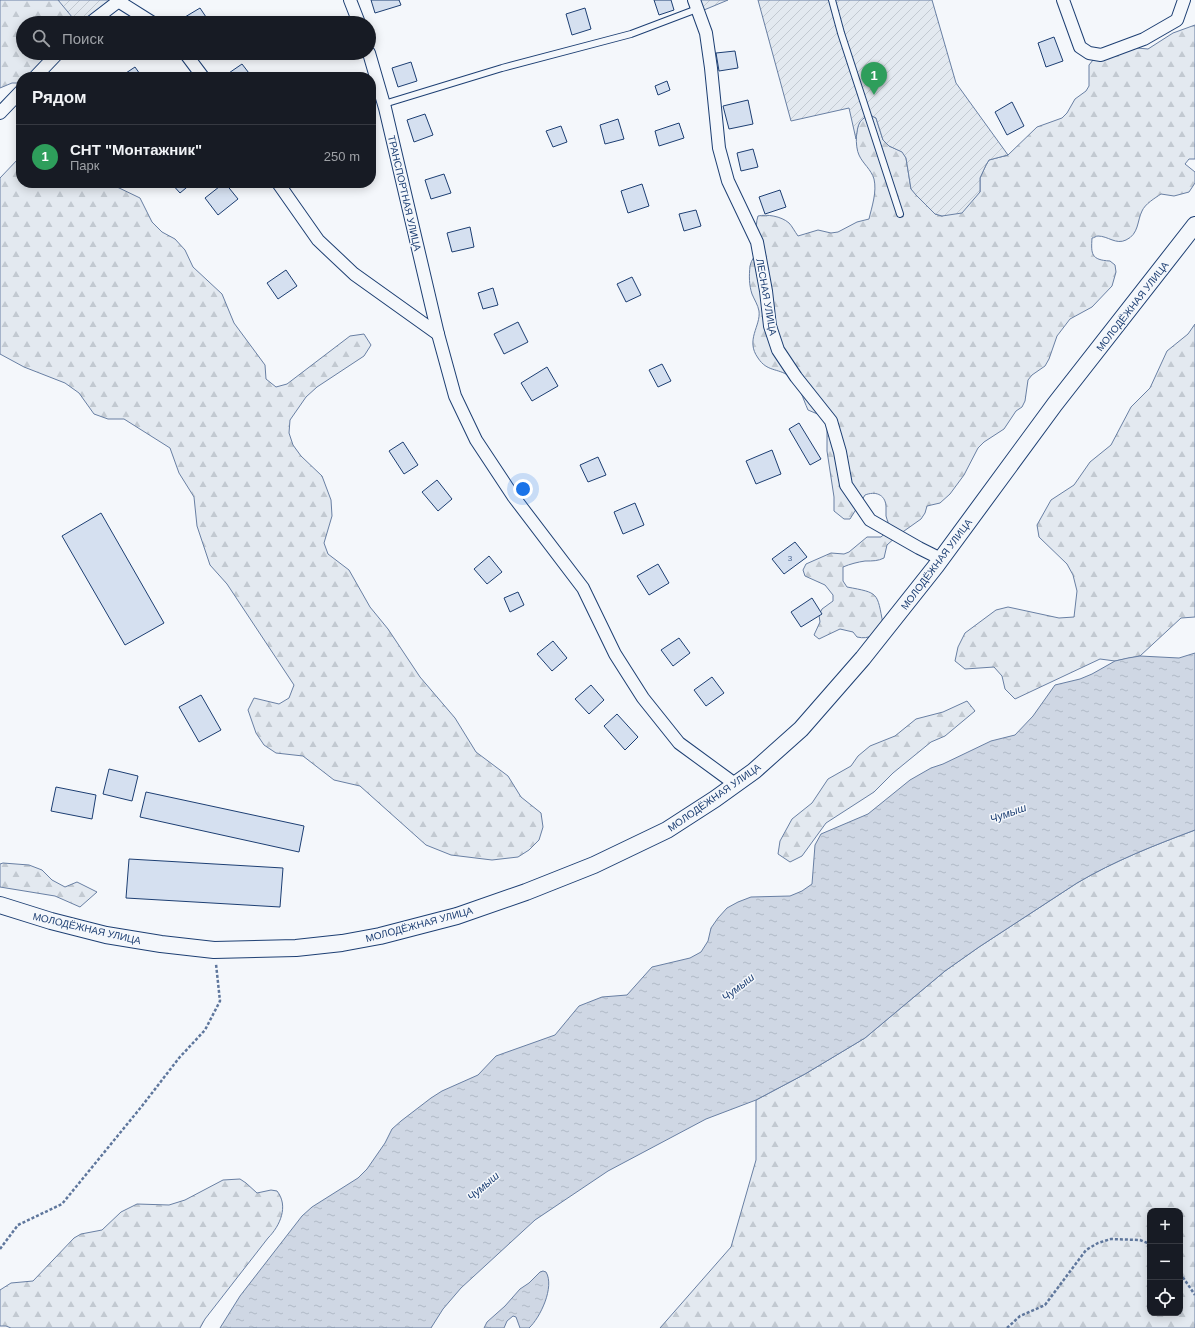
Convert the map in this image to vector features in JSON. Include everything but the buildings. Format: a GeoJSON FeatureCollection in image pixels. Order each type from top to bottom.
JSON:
{"type":"FeatureCollection","features":[{"type":"Feature","properties":{"kind":"street"},"geometry":{"type":"LineString","coordinates":[[99,16],[119,0],[143,16]]}},
{"type":"Feature","properties":{"kind":"street"},"geometry":{"type":"LineString","coordinates":[[350,0],[356,16]]}},
{"type":"Feature","properties":{"kind":"street"},"geometry":{"type":"LineString","coordinates":[[1063,0],[1080,47],[1088,53],[1101,55],[1144,39],[1177,20],[1188,1]]}},
{"type":"Feature","properties":{"kind":"street","name":"ЛЕСНАЯ УЛИЦА"},"geometry":{"type":"LineString","coordinates":[[696,4],[706,33],[719,148],[728,181],[757,242],[766,291],[770,326],[778,350],[796,377],[832,421],[846,485],[870,520],[941,559]]}},
{"type":"Feature","properties":{"kind":"street"},"geometry":{"type":"LineString","coordinates":[[40,72],[51,60]]}},
{"type":"Feature","properties":{"kind":"street"},"geometry":{"type":"LineString","coordinates":[[190,60],[199,72]]}},
{"type":"Feature","properties":{"kind":"street","name":"ТРАНСПОРТНАЯ УЛИЦА"},"geometry":{"type":"LineString","coordinates":[[371,60],[375,72]]}},
{"type":"Feature","properties":{"kind":"street","name":"ТРАНСПОРТНАЯ УЛИЦА"},"geometry":{"type":"LineString","coordinates":[[376,77],[384,104],[438,334],[455,396],[476,440],[514,496],[584,588],[615,654],[643,698],[679,743],[735,784]]}},
{"type":"Feature","properties":{"kind":"street"},"geometry":{"type":"LineString","coordinates":[[0,113],[16,96]]}},
{"type":"Feature","properties":{"kind":"street"},"geometry":{"type":"LineString","coordinates":[[282,188],[318,240],[354,274],[438,334]]}},
{"type":"Feature","properties":{"kind":"street","name":"МОЛОДЁЖНАЯ УЛИЦА"},"geometry":{"type":"LineString","coordinates":[[0,905],[106,935],[161,944],[214,950],[296,948],[342,943],[380,936],[457,916],[526,892],[594,865],[667,830],[715,799],[754,771],[801,729],[863,658],[941,559],[1055,404],[1195,225]]}},
{"type":"Feature","properties":{"kind":"lane"},"geometry":{"type":"LineString","coordinates":[[832,0],[841,33],[900,214]]}},
{"type":"Feature","properties":{"kind":"lane"},"geometry":{"type":"LineString","coordinates":[[384,104],[502,68],[631,34],[696,4]]}},
{"type":"Feature","properties":{"kind":"path"},"geometry":{"type":"LineString","coordinates":[[0,1249],[18,1225],[62,1204],[179,1058],[205,1030],[220,1001],[214,950]]}},
{"type":"Feature","properties":{"kind":"path"},"geometry":{"type":"LineString","coordinates":[[1007,1328],[1020,1316],[1045,1305],[1086,1250],[1098,1243],[1111,1239],[1140,1240],[1147,1243]]}},
{"type":"Feature","properties":{"kind":"path"},"geometry":{"type":"LineString","coordinates":[[1183,1277],[1195,1295]]}},
{"type":"Feature","properties":{"kind":"green space"},"geometry":{"type":"Polygon","coordinates":[[[0,0],[79,0],[76,16],[16,16],[16,60],[48,60],[35,72],[16,72],[16,83],[0,88],[0,0]]]}},
{"type":"Feature","properties":{"kind":"green space"},"geometry":{"type":"Polygon","coordinates":[[[58,0],[120,0],[99,16],[71,16],[58,0]]]}},
{"type":"Feature","properties":{"kind":"green space"},"geometry":{"type":"Polygon","coordinates":[[[688,0],[728,0],[692,15],[688,0]]]}},
{"type":"Feature","properties":{"kind":"green space"},"geometry":{"type":"Polygon","coordinates":[[[758,0],[932,0],[956,83],[1008,155],[989,160],[980,178],[980,192],[962,213],[942,216],[935,214],[916,195],[911,189],[906,158],[902,152],[889,146],[883,140],[876,118],[870,115],[860,122],[856,139],[849,108],[791,121],[758,0]]]}},
{"type":"Feature","properties":{"kind":"green space"},"geometry":{"type":"Polygon","coordinates":[[[1195,25],[1195,159],[1189,159],[1185,164],[1195,172],[1195,183],[1189,192],[1174,196],[1161,194],[1150,201],[1140,215],[1135,231],[1126,240],[1115,241],[1102,236],[1092,238],[1092,252],[1096,258],[1110,261],[1115,265],[1116,272],[1112,286],[1092,307],[1070,319],[1057,336],[1045,366],[1032,375],[1028,380],[1025,401],[1022,407],[1016,411],[1004,429],[984,442],[978,448],[964,475],[950,494],[940,503],[927,506],[921,519],[887,545],[884,558],[843,567],[843,581],[847,587],[865,591],[875,596],[883,624],[878,631],[866,638],[857,637],[853,632],[840,629],[819,639],[814,635],[820,622],[819,615],[822,609],[833,601],[833,595],[825,585],[805,576],[803,570],[806,564],[831,553],[844,554],[849,552],[867,537],[881,537],[891,528],[886,516],[884,499],[879,494],[872,493],[865,495],[850,519],[844,519],[834,511],[834,497],[827,451],[827,418],[808,410],[798,387],[792,379],[785,374],[765,366],[754,351],[753,339],[758,322],[759,311],[751,291],[749,273],[757,250],[756,225],[758,216],[770,215],[786,221],[798,236],[818,230],[831,233],[838,232],[857,222],[869,219],[874,199],[875,184],[871,172],[859,155],[856,136],[860,122],[863,118],[870,115],[876,118],[883,140],[889,146],[903,152],[906,158],[911,189],[935,214],[942,216],[980,192],[980,178],[989,160],[1008,155],[1037,127],[1062,118],[1067,113],[1075,99],[1086,91],[1089,86],[1089,65],[1093,60],[1127,47],[1148,49],[1173,33],[1195,25]]]}},
{"type":"Feature","properties":{"kind":"green space"},"geometry":{"type":"Polygon","coordinates":[[[16,161],[16,188],[119,188],[140,198],[152,222],[162,232],[175,239],[185,250],[193,267],[222,294],[234,323],[265,365],[266,379],[276,387],[287,384],[350,336],[364,334],[371,345],[364,356],[317,387],[306,397],[290,420],[289,433],[293,445],[301,456],[322,476],[331,500],[332,516],[324,543],[328,554],[349,570],[370,607],[388,629],[420,677],[455,718],[476,752],[508,776],[521,797],[541,813],[543,827],[539,840],[529,850],[518,857],[492,860],[451,855],[426,845],[360,786],[334,780],[303,756],[276,753],[264,745],[256,733],[248,710],[254,698],[279,704],[289,698],[294,685],[227,584],[210,565],[197,526],[194,497],[179,473],[170,448],[124,419],[108,419],[94,414],[79,393],[65,383],[24,367],[0,354],[0,178],[16,161]]]}},
{"type":"Feature","properties":{"kind":"green space"},"geometry":{"type":"Polygon","coordinates":[[[1195,324],[1195,617],[1181,618],[1140,656],[1115,661],[1100,659],[1015,699],[1005,689],[1002,676],[994,667],[965,669],[955,661],[958,647],[965,633],[996,610],[1008,607],[1059,618],[1074,617],[1077,591],[1073,575],[1067,564],[1039,537],[1037,525],[1051,500],[1074,485],[1090,462],[1111,445],[1131,407],[1150,388],[1167,351],[1188,334],[1195,324]]]}},
{"type":"Feature","properties":{"kind":"green space"},"geometry":{"type":"Polygon","coordinates":[[[967,701],[975,711],[945,736],[931,742],[893,773],[874,792],[826,823],[802,856],[790,862],[778,854],[780,841],[792,819],[812,803],[828,779],[851,766],[858,756],[870,746],[895,736],[916,719],[943,712],[967,701]]]}},
{"type":"Feature","properties":{"kind":"green space"},"geometry":{"type":"Polygon","coordinates":[[[1195,830],[1195,1328],[660,1328],[731,1247],[756,1160],[756,1100],[805,1074],[865,1038],[945,971],[1077,883],[1120,861],[1195,830]]]}},
{"type":"Feature","properties":{"kind":"green space"},"geometry":{"type":"Polygon","coordinates":[[[0,864],[29,865],[42,870],[52,880],[65,887],[77,882],[97,892],[80,907],[55,896],[0,887],[0,864]]]}},
{"type":"Feature","properties":{"kind":"green space"},"geometry":{"type":"Polygon","coordinates":[[[240,1179],[257,1193],[271,1190],[277,1191],[281,1197],[283,1209],[282,1216],[276,1228],[205,1319],[200,1328],[11,1328],[0,1326],[0,1290],[11,1283],[33,1281],[74,1238],[81,1234],[102,1230],[121,1212],[137,1204],[169,1205],[185,1200],[223,1180],[240,1179]]]}},
{"type":"Feature","properties":{"kind":"water","name":"Чумыш"},"geometry":{"type":"Polygon","coordinates":[[[1195,653],[1195,830],[1120,861],[1077,883],[945,971],[865,1038],[805,1074],[756,1100],[706,1119],[608,1171],[535,1220],[461,1288],[443,1309],[431,1328],[220,1328],[240,1296],[302,1216],[312,1207],[358,1178],[367,1169],[385,1143],[392,1129],[431,1098],[442,1091],[478,1075],[496,1056],[555,1035],[579,1006],[602,997],[627,995],[652,967],[690,958],[701,952],[708,941],[711,928],[727,908],[751,897],[790,896],[802,891],[812,884],[815,845],[821,834],[868,814],[910,780],[931,768],[943,764],[991,741],[1015,735],[1033,716],[1055,685],[1080,679],[1115,661],[1128,658],[1140,656],[1179,658],[1195,653]]]}},
{"type":"Feature","properties":{"kind":"water"},"geometry":{"type":"Polygon","coordinates":[[[543,1271],[546,1272],[549,1286],[542,1310],[529,1328],[520,1328],[516,1317],[513,1316],[507,1321],[504,1328],[484,1328],[487,1322],[505,1306],[520,1289],[543,1271]]]}},
{"type":"Feature","properties":{"kind":"place","name":"СНТ \"Монтажник\""},"geometry":{"type":"Point","coordinates":[874,95]}}]}
